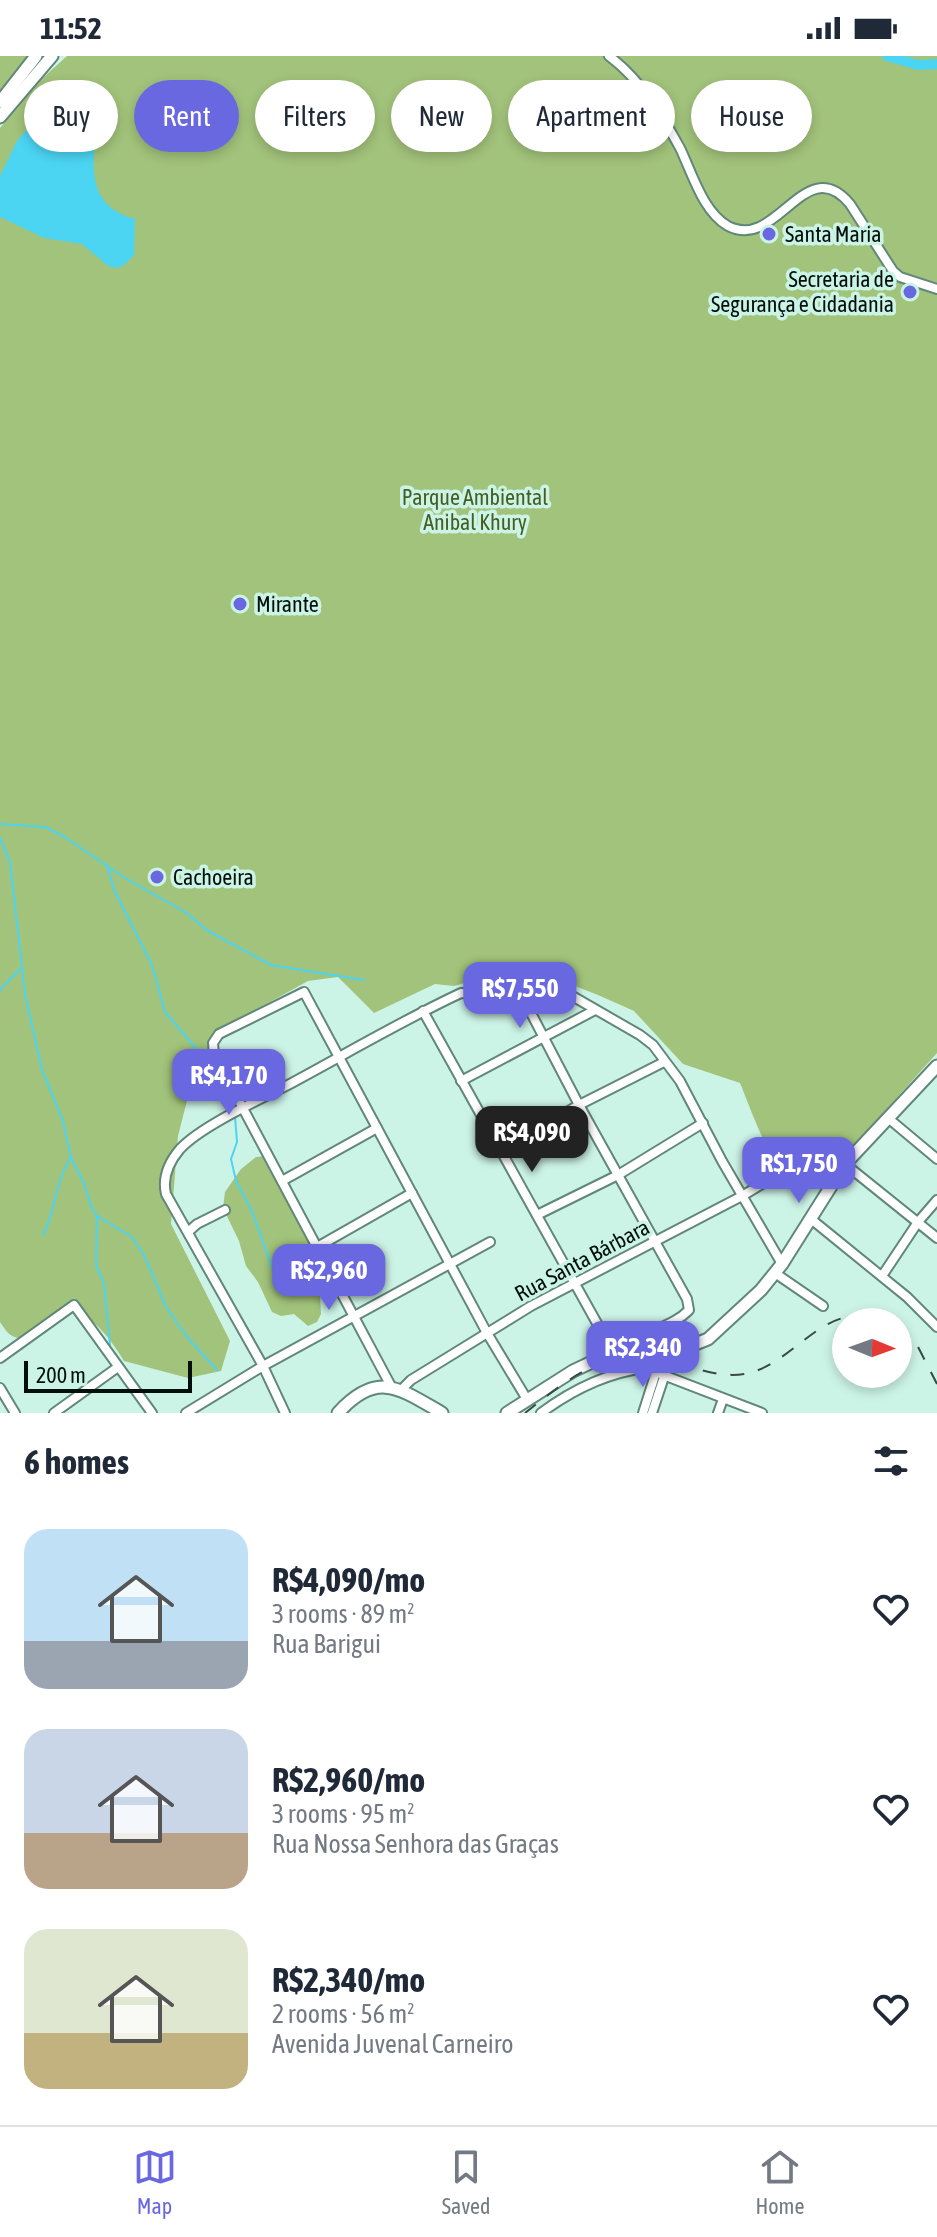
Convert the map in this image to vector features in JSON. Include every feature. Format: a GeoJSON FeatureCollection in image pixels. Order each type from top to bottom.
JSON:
{"type":"FeatureCollection","features":[{"type":"Feature","properties":{"kind":"main road"},"geometry":{"type":"LineString","coordinates":[[0,102],[36,56]]}},
{"type":"Feature","properties":{"kind":"main road"},"geometry":{"type":"LineString","coordinates":[[0,117],[52,56]]}},
{"type":"Feature","properties":{"kind":"main road"},"geometry":{"type":"LineString","coordinates":[[515,1411],[573,1371],[619,1351],[694,1346],[708,1339],[761,1290],[779,1268],[845,1164],[937,1066]]}},
{"type":"Feature","properties":{"kind":"main road"},"geometry":{"type":"LineString","coordinates":[[338,1413],[361,1391],[374,1387],[397,1389],[442,1413]]}},
{"type":"Feature","properties":{"kind":"street"},"geometry":{"type":"LineString","coordinates":[[609,56],[643,90],[719,219],[739,230],[751,230],[764,226],[814,188],[825,187],[843,196],[850,204],[893,271],[900,277],[937,289]]}},
{"type":"Feature","properties":{"kind":"street"},"geometry":{"type":"LineString","coordinates":[[285,1413],[263,1366],[166,1194],[166,1171],[187,1143],[242,1108],[461,993],[500,994],[537,985],[553,988],[567,993],[653,1045],[680,1081],[779,1268],[823,1306]]}},
{"type":"Feature","properties":{"kind":"street"},"geometry":{"type":"LineString","coordinates":[[423,1011],[575,1283],[619,1351],[634,1339],[682,1318],[689,1310],[687,1299],[519,990]]}},
{"type":"Feature","properties":{"kind":"street"},"geometry":{"type":"LineString","coordinates":[[397,1389],[214,1054],[213,1043],[219,1034],[304,992],[487,1333],[528,1401]]}},
{"type":"Feature","properties":{"kind":"street"},"geometry":{"type":"LineString","coordinates":[[461,1081],[595,1010]]}},
{"type":"Feature","properties":{"kind":"street"},"geometry":{"type":"LineString","coordinates":[[501,1150],[579,1105],[664,1062]]}},
{"type":"Feature","properties":{"kind":"street"},"geometry":{"type":"LineString","coordinates":[[888,1118],[937,1159]]}},
{"type":"Feature","properties":{"kind":"street"},"geometry":{"type":"LineString","coordinates":[[537,1215],[618,1175],[703,1123]]}},
{"type":"Feature","properties":{"kind":"street"},"geometry":{"type":"LineString","coordinates":[[282,1181],[377,1128]]}},
{"type":"Feature","properties":{"kind":"street"},"geometry":{"type":"LineString","coordinates":[[845,1164],[937,1238]]}},
{"type":"Feature","properties":{"kind":"street","name":"Rua Santa Bárbara"},"geometry":{"type":"LineString","coordinates":[[397,1389],[575,1283],[742,1196],[787,1169]]}},
{"type":"Feature","properties":{"kind":"street"},"geometry":{"type":"LineString","coordinates":[[319,1246],[412,1193]]}},
{"type":"Feature","properties":{"kind":"street"},"geometry":{"type":"LineString","coordinates":[[882,1276],[918,1222],[937,1200]]}},
{"type":"Feature","properties":{"kind":"street"},"geometry":{"type":"LineString","coordinates":[[188,1232],[225,1210]]}},
{"type":"Feature","properties":{"kind":"street"},"geometry":{"type":"LineString","coordinates":[[811,1219],[882,1276],[937,1327]]}},
{"type":"Feature","properties":{"kind":"street"},"geometry":{"type":"LineString","coordinates":[[186,1413],[263,1366],[490,1242]]}},
{"type":"Feature","properties":{"kind":"street"},"geometry":{"type":"LineString","coordinates":[[0,1358],[74,1305],[152,1413]]}},
{"type":"Feature","properties":{"kind":"street"},"geometry":{"type":"LineString","coordinates":[[652,1413],[663,1350]]}},
{"type":"Feature","properties":{"kind":"street"},"geometry":{"type":"LineString","coordinates":[[54,1413],[118,1367]]}},
{"type":"Feature","properties":{"kind":"street"},"geometry":{"type":"LineString","coordinates":[[541,1413],[563,1397],[595,1381],[626,1370],[645,1368],[762,1413]]}},
{"type":"Feature","properties":{"kind":"street"},"geometry":{"type":"LineString","coordinates":[[643,1413],[661,1372]]}},
{"type":"Feature","properties":{"kind":"street"},"geometry":{"type":"LineString","coordinates":[[0,1388],[15,1413]]}},
{"type":"Feature","properties":{"kind":"street"},"geometry":{"type":"LineString","coordinates":[[718,1413],[723,1399]]}},
{"type":"Feature","properties":{"kind":"green space"},"geometry":{"type":"Polygon","coordinates":[[[0,56],[33,56],[0,97],[0,56]]]}},
{"type":"Feature","properties":{"kind":"green space","name":"Parque Ambiental Anibal Khury"},"geometry":{"type":"Polygon","coordinates":[[[67,56],[937,56],[937,1053],[839,1162],[810,1174],[787,1171],[770,1152],[740,1083],[683,1064],[634,1011],[531,969],[504,972],[454,986],[435,984],[374,1013],[338,977],[308,981],[232,1023],[203,1054],[191,1085],[178,1136],[171,1224],[230,1341],[221,1371],[188,1378],[124,1361],[95,1323],[71,1308],[21,1338],[11,1335],[4,1328],[0,1322],[0,128],[24,99],[24,152],[118,152],[118,80],[41,80],[67,56]]]}},
{"type":"Feature","properties":{"kind":"green space"},"geometry":{"type":"Polygon","coordinates":[[[266,1156],[310,1233],[311,1267],[320,1295],[321,1314],[317,1322],[308,1326],[294,1314],[281,1316],[272,1312],[258,1282],[246,1266],[239,1241],[223,1208],[225,1192],[241,1169],[256,1157],[266,1156]]]}},
{"type":"Feature","properties":{"kind":"water"},"geometry":{"type":"Polygon","coordinates":[[[24,133],[24,152],[95,152],[95,179],[103,200],[121,214],[135,219],[134,255],[123,266],[108,266],[82,244],[44,238],[0,217],[0,176],[24,133]]]}},
{"type":"Feature","properties":{"kind":"waterway"},"geometry":{"type":"LineString","coordinates":[[887,56],[918,65],[937,64]]}},
{"type":"Feature","properties":{"kind":"waterway"},"geometry":{"type":"LineString","coordinates":[[0,824],[45,827],[63,836],[125,878],[185,912],[208,931],[271,965],[364,980]]}},
{"type":"Feature","properties":{"kind":"waterway"},"geometry":{"type":"LineString","coordinates":[[0,838],[10,862],[25,995],[42,1070],[63,1121],[71,1158],[84,1183],[92,1209],[97,1216],[132,1237],[145,1257],[166,1307],[187,1337],[217,1370]]}},
{"type":"Feature","properties":{"kind":"waterway"},"geometry":{"type":"LineString","coordinates":[[107,866],[115,892],[152,965],[165,1012],[195,1047],[231,1111]]}},
{"type":"Feature","properties":{"kind":"waterway"},"geometry":{"type":"LineString","coordinates":[[0,990],[20,969]]}},
{"type":"Feature","properties":{"kind":"waterway"},"geometry":{"type":"LineString","coordinates":[[235,1117],[237,1142],[231,1159],[236,1181],[252,1211],[279,1287]]}},
{"type":"Feature","properties":{"kind":"waterway"},"geometry":{"type":"LineString","coordinates":[[43,1235],[61,1177],[70,1159]]}},
{"type":"Feature","properties":{"kind":"waterway"},"geometry":{"type":"LineString","coordinates":[[97,1216],[96,1265],[104,1284],[110,1345]]}},
{"type":"Feature","properties":{"kind":"railway"},"geometry":{"type":"LineString","coordinates":[[525,1413],[585,1370],[619,1357],[655,1357],[718,1374],[743,1374],[772,1363],[832,1322]]}},
{"type":"Feature","properties":{"kind":"railway"},"geometry":{"type":"LineString","coordinates":[[912,1340],[937,1384]]}},
{"type":"Feature","properties":{"kind":"place","name":"Santa Maria"},"geometry":{"type":"Point","coordinates":[769,234]}},
{"type":"Feature","properties":{"kind":"place","name":"Secretaria de Segurança e Cidadania"},"geometry":{"type":"Point","coordinates":[910,292]}},
{"type":"Feature","properties":{"kind":"place","name":"Mirante"},"geometry":{"type":"Point","coordinates":[240,604]}},
{"type":"Feature","properties":{"kind":"place","name":"Cachoeira"},"geometry":{"type":"Point","coordinates":[157,877]}}]}
